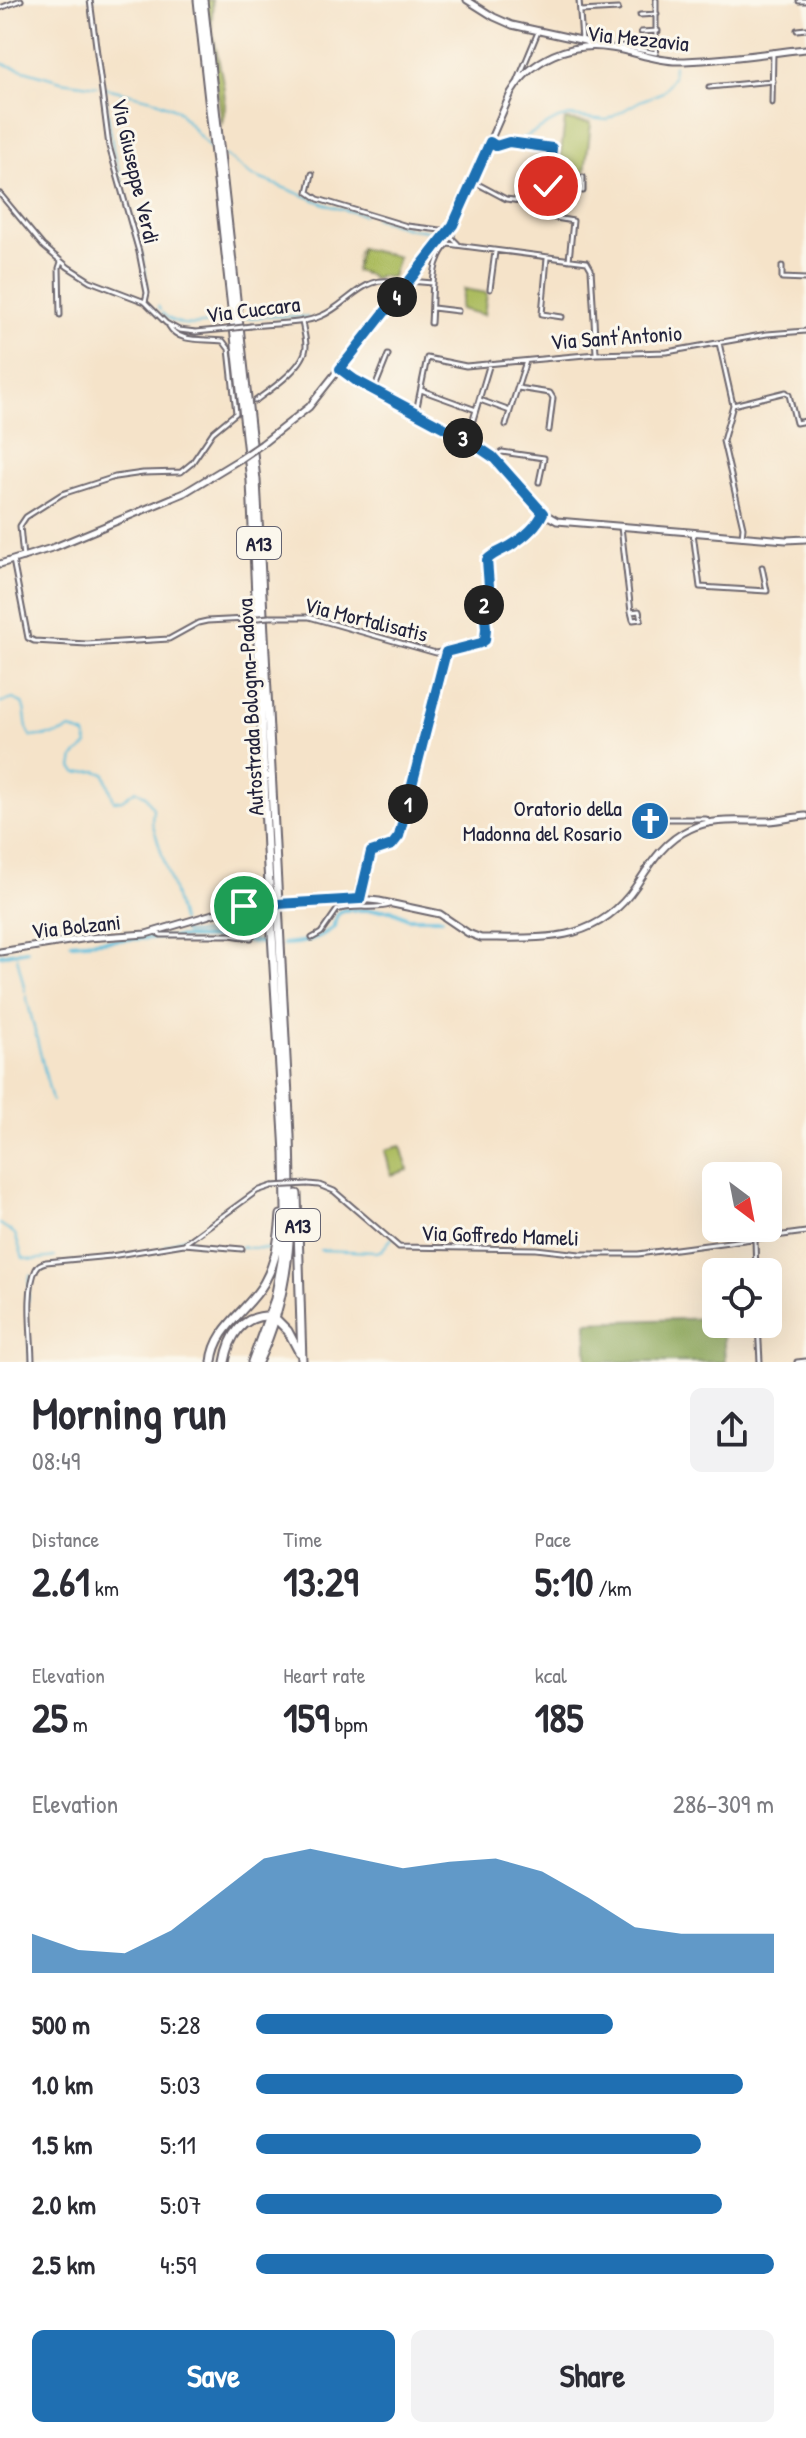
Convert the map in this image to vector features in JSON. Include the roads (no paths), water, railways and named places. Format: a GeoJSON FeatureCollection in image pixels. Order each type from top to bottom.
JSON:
{"type":"FeatureCollection","features":[{"type":"Feature","properties":{"kind":"highway","name":"Autostrada Bologna-Padova"},"geometry":{"type":"LineString","coordinates":[[200,0],[256,480],[293,1197],[285,1281],[275,1321],[258,1362]]}},
{"type":"Feature","properties":{"kind":"highway","name":"Autostrada Bologna-Padova"},"geometry":{"type":"LineString","coordinates":[[200,0],[251,481],[267,850],[285,1153],[286,1210],[282,1261],[272,1309],[252,1362]]}},
{"type":"Feature","properties":{"kind":"highway","name":"A13"},"geometry":{"type":"LineString","coordinates":[[288,1089],[297,1200],[302,1362]]}},
{"type":"Feature","properties":{"kind":"highway","name":"A13"},"geometry":{"type":"LineString","coordinates":[[212,1362],[221,1334],[262,1286],[275,1258],[285,1153]]}},
{"type":"Feature","properties":{"kind":"highway"},"geometry":{"type":"LineString","coordinates":[[225,1362],[229,1346],[241,1325],[265,1316]]}},
{"type":"Feature","properties":{"kind":"highway"},"geometry":{"type":"LineString","coordinates":[[277,1320],[294,1339],[302,1362]]}},
{"type":"Feature","properties":{"kind":"street"},"geometry":{"type":"LineString","coordinates":[[0,8],[21,0]]}},
{"type":"Feature","properties":{"kind":"street","name":"Via Giuseppe Verdi"},"geometry":{"type":"LineString","coordinates":[[90,0],[109,146],[139,252],[147,293],[145,302]]}},
{"type":"Feature","properties":{"kind":"street"},"geometry":{"type":"LineString","coordinates":[[467,0],[503,22],[582,40],[592,46]]}},
{"type":"Feature","properties":{"kind":"street"},"geometry":{"type":"LineString","coordinates":[[579,0],[582,40]]}},
{"type":"Feature","properties":{"kind":"street"},"geometry":{"type":"LineString","coordinates":[[621,46],[656,53],[656,0]]}},
{"type":"Feature","properties":{"kind":"street"},"geometry":{"type":"LineString","coordinates":[[799,1],[806,1]]}},
{"type":"Feature","properties":{"kind":"street"},"geometry":{"type":"LineString","coordinates":[[580,11],[618,9]]}},
{"type":"Feature","properties":{"kind":"street"},"geometry":{"type":"LineString","coordinates":[[640,15],[657,14]]}},
{"type":"Feature","properties":{"kind":"street"},"geometry":{"type":"LineString","coordinates":[[797,30],[806,29]]}},
{"type":"Feature","properties":{"kind":"street"},"geometry":{"type":"LineString","coordinates":[[641,32],[658,31]]}},
{"type":"Feature","properties":{"kind":"street"},"geometry":{"type":"LineString","coordinates":[[516,85],[538,32]]}},
{"type":"Feature","properties":{"kind":"street","name":"Via Mezzavia"},"geometry":{"type":"LineString","coordinates":[[0,564],[23,558],[201,484],[303,414],[449,231],[516,85],[529,71],[554,54],[592,46],[632,50],[679,61],[806,49]]}},
{"type":"Feature","properties":{"kind":"street"},"geometry":{"type":"LineString","coordinates":[[772,103],[773,52]]}},
{"type":"Feature","properties":{"kind":"street"},"geometry":{"type":"LineString","coordinates":[[709,87],[773,81]]}},
{"type":"Feature","properties":{"kind":"street"},"geometry":{"type":"LineString","coordinates":[[490,142],[496,146],[509,142],[552,148],[548,186],[583,191],[583,177]]}},
{"type":"Feature","properties":{"kind":"street"},"geometry":{"type":"LineString","coordinates":[[312,174],[308,192],[318,199],[407,226],[449,231]]}},
{"type":"Feature","properties":{"kind":"street"},"geometry":{"type":"LineString","coordinates":[[474,182],[506,199],[535,203]]}},
{"type":"Feature","properties":{"kind":"street"},"geometry":{"type":"LineString","coordinates":[[0,194],[26,229],[61,262],[90,281],[145,302],[180,337],[214,339],[226,343],[236,413],[213,432],[192,463],[181,472],[115,477],[62,494],[26,517],[20,526],[23,558]]}},
{"type":"Feature","properties":{"kind":"street"},"geometry":{"type":"LineString","coordinates":[[550,217],[573,221],[569,260]]}},
{"type":"Feature","properties":{"kind":"street"},"geometry":{"type":"LineString","coordinates":[[431,323],[434,283],[443,249],[452,238],[453,225]]}},
{"type":"Feature","properties":{"kind":"street"},"geometry":{"type":"LineString","coordinates":[[443,238],[448,236],[461,246]]}},
{"type":"Feature","properties":{"kind":"street"},"geometry":{"type":"LineString","coordinates":[[448,244],[587,262],[590,266],[596,354]]}},
{"type":"Feature","properties":{"kind":"street"},"geometry":{"type":"LineString","coordinates":[[490,289],[495,252]]}},
{"type":"Feature","properties":{"kind":"street"},"geometry":{"type":"LineString","coordinates":[[547,258],[542,314],[562,317]]}},
{"type":"Feature","properties":{"kind":"street"},"geometry":{"type":"LineString","coordinates":[[60,315],[61,262]]}},
{"type":"Feature","properties":{"kind":"street"},"geometry":{"type":"LineString","coordinates":[[782,266],[782,278],[806,279]]}},
{"type":"Feature","properties":{"kind":"street","name":"Via Cuccara"},"geometry":{"type":"LineString","coordinates":[[169,326],[192,332],[302,321],[330,311],[364,286],[390,281],[434,283]]}},
{"type":"Feature","properties":{"kind":"street"},"geometry":{"type":"LineString","coordinates":[[433,308],[458,311]]}},
{"type":"Feature","properties":{"kind":"street"},"geometry":{"type":"LineString","coordinates":[[255,401],[286,378],[304,355],[306,345],[302,321]]}},
{"type":"Feature","properties":{"kind":"street","name":"Via Sant'Antonio"},"geometry":{"type":"LineString","coordinates":[[421,390],[427,358],[466,366],[596,354],[667,352],[767,334],[806,331]]}},
{"type":"Feature","properties":{"kind":"street"},"geometry":{"type":"LineString","coordinates":[[719,343],[733,405],[723,441],[743,527],[742,537]]}},
{"type":"Feature","properties":{"kind":"street"},"geometry":{"type":"LineString","coordinates":[[374,390],[388,355]]}},
{"type":"Feature","properties":{"kind":"street"},"geometry":{"type":"LineString","coordinates":[[506,425],[526,360]]}},
{"type":"Feature","properties":{"kind":"street"},"geometry":{"type":"LineString","coordinates":[[467,440],[490,363]]}},
{"type":"Feature","properties":{"kind":"street"},"geometry":{"type":"LineString","coordinates":[[340,369],[493,457],[544,514],[564,524],[806,539]]}},
{"type":"Feature","properties":{"kind":"street"},"geometry":{"type":"LineString","coordinates":[[518,388],[550,393],[553,398],[549,430]]}},
{"type":"Feature","properties":{"kind":"street"},"geometry":{"type":"LineString","coordinates":[[416,412],[421,390],[476,410]]}},
{"type":"Feature","properties":{"kind":"street"},"geometry":{"type":"LineString","coordinates":[[733,405],[786,392],[796,423],[806,421]]}},
{"type":"Feature","properties":{"kind":"street"},"geometry":{"type":"LineString","coordinates":[[480,400],[510,411]]}},
{"type":"Feature","properties":{"kind":"street"},"geometry":{"type":"LineString","coordinates":[[493,457],[505,452],[544,458],[539,482]]}},
{"type":"Feature","properties":{"kind":"street","name":"Via Mortalisatis"},"geometry":{"type":"LineString","coordinates":[[13,560],[30,640],[87,644],[169,639],[198,623],[309,617],[428,651],[446,652],[483,642],[486,632],[484,606],[489,586],[487,560],[492,554],[514,543],[544,514]]}},
{"type":"Feature","properties":{"kind":"street"},"geometry":{"type":"LineString","coordinates":[[621,527],[631,612]]}},
{"type":"Feature","properties":{"kind":"street"},"geometry":{"type":"LineString","coordinates":[[693,533],[700,587],[767,591],[762,567]]}},
{"type":"Feature","properties":{"kind":"street"},"geometry":{"type":"LineString","coordinates":[[360,899],[371,852],[392,845],[399,836],[446,652]]}},
{"type":"Feature","properties":{"kind":"street","name":"Via Bolzani"},"geometry":{"type":"LineString","coordinates":[[0,952],[76,939],[140,935],[233,908],[360,899],[440,914],[481,938],[576,933],[599,924],[622,905],[654,858],[671,841],[689,830],[726,820],[775,821],[806,816]]}},
{"type":"Feature","properties":{"kind":"street","name":"Via Bolzani"},"geometry":{"type":"LineString","coordinates":[[651,828],[657,819],[706,819],[709,823]]}},
{"type":"Feature","properties":{"kind":"street","name":"Via Bolzani"},"geometry":{"type":"LineString","coordinates":[[312,938],[321,933],[337,910],[354,906],[387,907],[391,904]]}},
{"type":"Feature","properties":{"kind":"street","name":"Via Bolzani"},"geometry":{"type":"LineString","coordinates":[[155,932],[161,935],[251,938],[253,935]]}},
{"type":"Feature","properties":{"kind":"street","name":"Via Goffredo Mameli"},"geometry":{"type":"LineString","coordinates":[[184,1244],[257,1191],[272,1186],[308,1184],[334,1191],[402,1247],[638,1254],[738,1242]]}},
{"type":"Feature","properties":{"kind":"street","name":"Via Goffredo Mameli"},"geometry":{"type":"LineString","coordinates":[[782,1236],[806,1232]]}},
{"type":"Feature","properties":{"kind":"street","name":"Via Goffredo Mameli"},"geometry":{"type":"LineString","coordinates":[[32,1362],[31,1299],[38,1266],[51,1261],[184,1244],[242,1249]]}},
{"type":"Feature","properties":{"kind":"street"},"geometry":{"type":"LineString","coordinates":[[759,1338],[760,1362]]}},
{"type":"Feature","properties":{"kind":"street"},"geometry":{"type":"LineString","coordinates":[[797,1362],[806,1361]]}},
{"type":"Feature","properties":{"kind":"waterway"},"geometry":{"type":"LineString","coordinates":[[0,63],[61,81],[97,86]]}},
{"type":"Feature","properties":{"kind":"waterway"},"geometry":{"type":"LineString","coordinates":[[501,140],[518,141],[558,119],[570,116],[607,120],[663,92],[673,77],[674,65]]}},
{"type":"Feature","properties":{"kind":"waterway"},"geometry":{"type":"LineString","coordinates":[[106,88],[152,99],[177,110],[210,148]]}},
{"type":"Feature","properties":{"kind":"waterway"},"geometry":{"type":"LineString","coordinates":[[104,89],[113,149],[139,242]]}},
{"type":"Feature","properties":{"kind":"waterway"},"geometry":{"type":"LineString","coordinates":[[225,155],[251,175],[333,207],[364,215]]}},
{"type":"Feature","properties":{"kind":"waterway"},"geometry":{"type":"LineString","coordinates":[[455,212],[473,174]]}},
{"type":"Feature","properties":{"kind":"waterway"},"geometry":{"type":"LineString","coordinates":[[374,218],[411,229],[443,232]]}},
{"type":"Feature","properties":{"kind":"waterway"},"geometry":{"type":"LineString","coordinates":[[140,246],[144,264]]}},
{"type":"Feature","properties":{"kind":"waterway"},"geometry":{"type":"LineString","coordinates":[[145,267],[146,276]]}},
{"type":"Feature","properties":{"kind":"waterway"},"geometry":{"type":"LineString","coordinates":[[158,306],[160,310]]}},
{"type":"Feature","properties":{"kind":"waterway"},"geometry":{"type":"LineString","coordinates":[[162,313],[177,323],[186,324],[231,319]]}},
{"type":"Feature","properties":{"kind":"waterway"},"geometry":{"type":"LineString","coordinates":[[242,318],[307,317]]}},
{"type":"Feature","properties":{"kind":"waterway"},"geometry":{"type":"LineString","coordinates":[[0,703],[13,699],[22,703],[31,737],[59,734],[71,729],[85,735],[88,745],[74,757],[72,768],[77,773],[96,771],[105,774],[114,801],[122,800],[136,790],[145,795],[153,808],[152,822],[181,921]]}},
{"type":"Feature","properties":{"kind":"waterway"},"geometry":{"type":"LineString","coordinates":[[283,944],[303,942],[322,935],[334,927],[336,917],[344,910],[391,910],[408,918],[442,918]]}},
{"type":"Feature","properties":{"kind":"waterway"},"geometry":{"type":"LineString","coordinates":[[182,927],[184,933],[243,933]]}},
{"type":"Feature","properties":{"kind":"waterway"},"geometry":{"type":"LineString","coordinates":[[71,943],[197,937],[272,945]]}},
{"type":"Feature","properties":{"kind":"waterway"},"geometry":{"type":"LineString","coordinates":[[0,955],[27,950]]}},
{"type":"Feature","properties":{"kind":"waterway"},"geometry":{"type":"LineString","coordinates":[[17,957],[25,991]]}},
{"type":"Feature","properties":{"kind":"waterway"},"geometry":{"type":"LineString","coordinates":[[26,995],[52,1101]]}},
{"type":"Feature","properties":{"kind":"waterway"},"geometry":{"type":"LineString","coordinates":[[0,1224],[15,1234],[23,1258],[55,1257]]}},
{"type":"Feature","properties":{"kind":"waterway"},"geometry":{"type":"LineString","coordinates":[[165,1246],[187,1236],[198,1244]]}},
{"type":"Feature","properties":{"kind":"waterway"},"geometry":{"type":"LineString","coordinates":[[320,1250],[377,1252],[392,1238]]}},
{"type":"Feature","properties":{"kind":"waterway"},"geometry":{"type":"LineString","coordinates":[[240,1247],[271,1249]]}},
{"type":"Feature","properties":{"kind":"waterway"},"geometry":{"type":"LineString","coordinates":[[28,1301],[30,1274]]}},
{"type":"Feature","properties":{"kind":"waterway"},"geometry":{"type":"LineString","coordinates":[[29,1335],[30,1362]]}},
{"type":"Feature","properties":{"kind":"place","name":"Oratorio della Madonna del Rosario"},"geometry":{"type":"Point","coordinates":[650,821]}}]}
